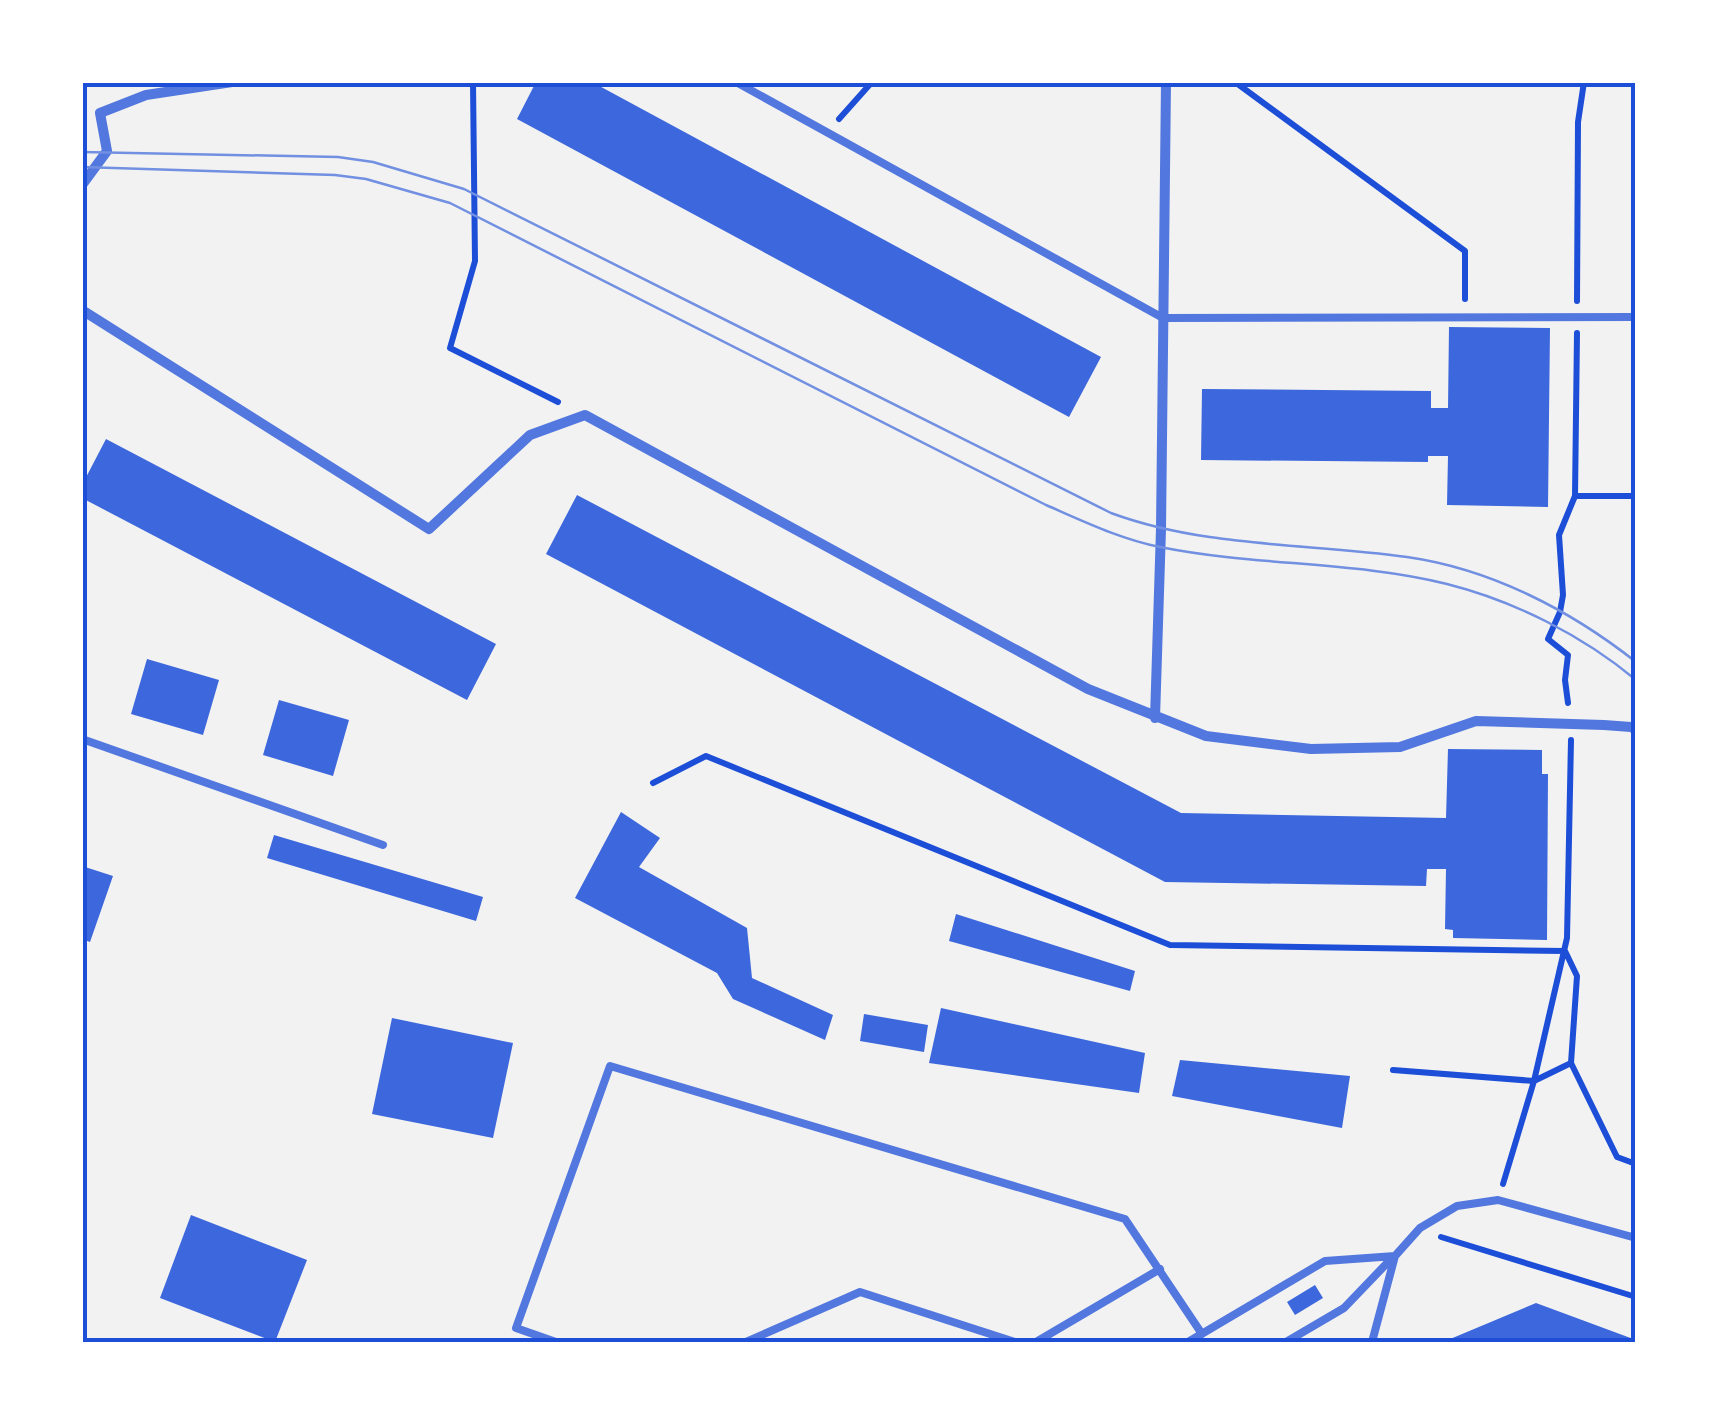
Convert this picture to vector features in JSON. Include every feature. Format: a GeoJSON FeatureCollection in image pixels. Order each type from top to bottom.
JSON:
{"type":"FeatureCollection","features":[{"type":"Feature","properties":{"kind":"street"},"geometry":{"type":"LineString","coordinates":[[82,185],[106,151],[100,112],[146,95],[232,82]]}},
{"type":"Feature","properties":{"kind":"street"},"geometry":{"type":"LineString","coordinates":[[1154,718],[1161,529],[1166,82]]}},
{"type":"Feature","properties":{"kind":"street"},"geometry":{"type":"LineString","coordinates":[[82,310],[429,530],[530,435],[585,415],[1088,689],[1206,736],[1311,749],[1400,747],[1476,722],[1631,726],[1636,730]]}},
{"type":"Feature","properties":{"kind":"lane"},"geometry":{"type":"LineString","coordinates":[[736,82],[1163,318],[1636,317]]}},
{"type":"Feature","properties":{"kind":"lane"},"geometry":{"type":"LineString","coordinates":[[82,739],[383,845]]}},
{"type":"Feature","properties":{"kind":"lane"},"geometry":{"type":"LineString","coordinates":[[556,1342],[516,1328],[610,1066],[1126,1220],[1202,1334]]}},
{"type":"Feature","properties":{"kind":"lane"},"geometry":{"type":"LineString","coordinates":[[1286,1342],[1344,1308],[1420,1228],[1457,1206],[1498,1200],[1636,1238]]}},
{"type":"Feature","properties":{"kind":"lane"},"geometry":{"type":"LineString","coordinates":[[1188,1342],[1325,1261],[1394,1256]]}},
{"type":"Feature","properties":{"kind":"lane"},"geometry":{"type":"LineString","coordinates":[[1372,1342],[1394,1256]]}},
{"type":"Feature","properties":{"kind":"lane"},"geometry":{"type":"LineString","coordinates":[[1036,1342],[1160,1268]]}},
{"type":"Feature","properties":{"kind":"lane"},"geometry":{"type":"LineString","coordinates":[[746,1342],[860,1292],[1015,1342]]}},
{"type":"Feature","properties":{"kind":"path"},"geometry":{"type":"LineString","coordinates":[[473,82],[475,261],[450,348],[585,415]]}},
{"type":"Feature","properties":{"kind":"path"},"geometry":{"type":"LineString","coordinates":[[828,131],[872,82]]}},
{"type":"Feature","properties":{"kind":"path"},"geometry":{"type":"LineString","coordinates":[[1235,82],[1465,251],[1465,315]]}},
{"type":"Feature","properties":{"kind":"path"},"geometry":{"type":"LineString","coordinates":[[1498,1200],[1534,1080],[1565,951],[1571,724],[1565,680],[1568,655],[1548,639],[1560,612],[1562,595],[1559,535],[1574,496],[1578,122],[1584,82]]}},
{"type":"Feature","properties":{"kind":"path"},"geometry":{"type":"LineString","coordinates":[[1574,496],[1636,496]]}},
{"type":"Feature","properties":{"kind":"path"},"geometry":{"type":"LineString","coordinates":[[652,782],[706,756],[1170,945],[1565,951]]}},
{"type":"Feature","properties":{"kind":"path"},"geometry":{"type":"LineString","coordinates":[[1565,951],[1577,976],[1571,1063],[1618,1157],[1636,1164]]}},
{"type":"Feature","properties":{"kind":"path"},"geometry":{"type":"LineString","coordinates":[[1393,1070],[1534,1080],[1571,1063]]}},
{"type":"Feature","properties":{"kind":"path"},"geometry":{"type":"LineString","coordinates":[[1420,1228],[1457,1244],[1636,1297]]}},
{"type":"Feature","properties":{"kind":"building"},"geometry":{"type":"Polygon","coordinates":[[[536,82],[592,82],[1101,357],[1069,417],[517,119],[536,82]]]}},
{"type":"Feature","properties":{"kind":"building"},"geometry":{"type":"Polygon","coordinates":[[[1449,327],[1550,328],[1548,507],[1447,505],[1448,456],[1428,456],[1428,462],[1201,460],[1202,389],[1431,391],[1431,408],[1448,408],[1449,327]]]}},
{"type":"Feature","properties":{"kind":"building"},"geometry":{"type":"Polygon","coordinates":[[[106,439],[496,644],[467,700],[82,498],[82,485],[106,439]]]}},
{"type":"Feature","properties":{"kind":"building"},"geometry":{"type":"Polygon","coordinates":[[[577,495],[1181,813],[1446,818],[1448,749],[1542,750],[1542,774],[1548,774],[1547,940],[1453,938],[1453,930],[1445,929],[1446,869],[1427,869],[1426,886],[1165,882],[546,554],[577,495]]]}},
{"type":"Feature","properties":{"kind":"building"},"geometry":{"type":"Polygon","coordinates":[[[147,659],[219,680],[203,735],[131,714],[147,659]]]}},
{"type":"Feature","properties":{"kind":"building"},"geometry":{"type":"Polygon","coordinates":[[[279,700],[349,720],[333,776],[263,755],[279,700]]]}},
{"type":"Feature","properties":{"kind":"building"},"geometry":{"type":"Polygon","coordinates":[[[621,812],[660,838],[639,867],[747,928],[752,978],[833,1015],[825,1040],[733,999],[717,973],[575,898],[621,812]]]}},
{"type":"Feature","properties":{"kind":"building"},"geometry":{"type":"Polygon","coordinates":[[[274,835],[483,897],[476,921],[267,858],[274,835]]]}},
{"type":"Feature","properties":{"kind":"building"},"geometry":{"type":"Polygon","coordinates":[[[82,866],[113,876],[90,942],[82,939],[82,866]]]}},
{"type":"Feature","properties":{"kind":"building"},"geometry":{"type":"Polygon","coordinates":[[[956,914],[1135,971],[1130,991],[949,941],[956,914]]]}},
{"type":"Feature","properties":{"kind":"building"},"geometry":{"type":"Polygon","coordinates":[[[941,1008],[1145,1053],[1139,1093],[929,1063],[941,1008]]]}},
{"type":"Feature","properties":{"kind":"building"},"geometry":{"type":"Polygon","coordinates":[[[864,1014],[928,1025],[924,1052],[860,1041],[864,1014]]]}},
{"type":"Feature","properties":{"kind":"building"},"geometry":{"type":"Polygon","coordinates":[[[392,1018],[513,1043],[493,1138],[372,1114],[392,1018]]]}},
{"type":"Feature","properties":{"kind":"building"},"geometry":{"type":"Polygon","coordinates":[[[1180,1060],[1350,1076],[1342,1128],[1172,1096],[1180,1060]]]}},
{"type":"Feature","properties":{"kind":"building"},"geometry":{"type":"Polygon","coordinates":[[[191,1215],[307,1260],[275,1342],[160,1298],[191,1215]]]}},
{"type":"Feature","properties":{"kind":"building"},"geometry":{"type":"Polygon","coordinates":[[[1315,1285],[1323,1298],[1295,1315],[1287,1302],[1315,1285]]]}},
{"type":"Feature","properties":{"kind":"building"},"geometry":{"type":"Polygon","coordinates":[[[1536,1303],[1636,1340],[1636,1342],[1443,1342],[1536,1303]]]}},
{"type":"Feature","properties":{"kind":"tram line"},"geometry":{"type":"LineString","coordinates":[[82,152],[338,157],[373,162],[464,189],[1111,513],[1220,539],[1407,557],[1469,571],[1557,609],[1636,662]]}},
{"type":"Feature","properties":{"kind":"tram line"},"geometry":{"type":"LineString","coordinates":[[82,167],[335,175],[366,179],[450,203],[1046,505],[1102,529],[1145,544],[1196,553],[1377,571],[1447,584],[1546,622],[1593,648],[1636,680]]}}]}
